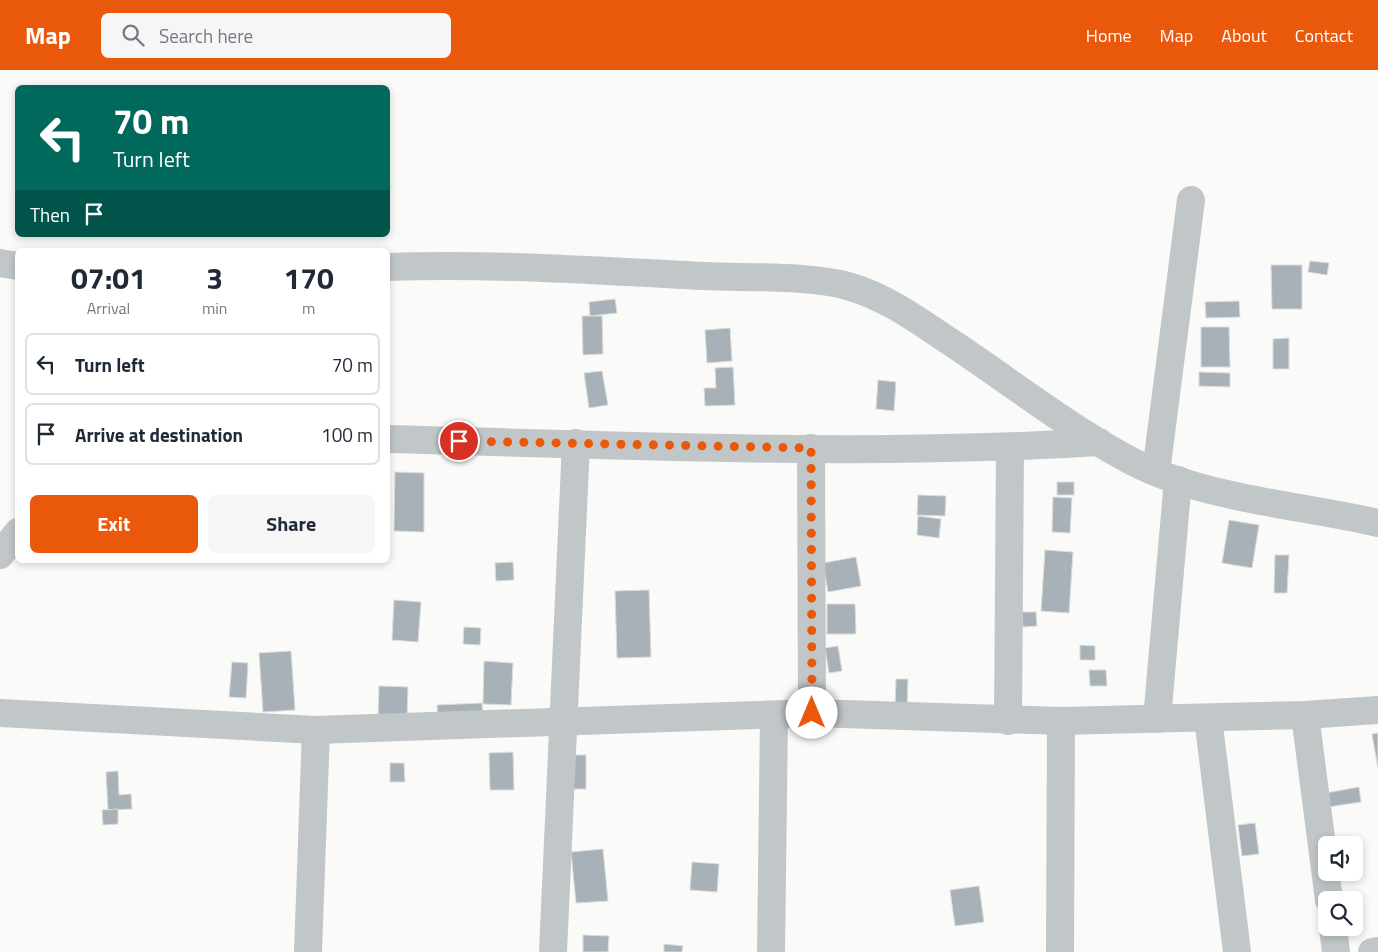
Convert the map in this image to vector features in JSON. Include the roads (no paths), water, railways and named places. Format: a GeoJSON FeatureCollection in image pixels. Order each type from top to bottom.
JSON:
{"type":"FeatureCollection","features":[{"type":"Feature","properties":{"kind":"street"},"geometry":{"type":"LineString","coordinates":[[1157,719],[1167,476],[1190,200]]}},
{"type":"Feature","properties":{"kind":"street"},"geometry":{"type":"LineString","coordinates":[[0,263],[15,266]]}},
{"type":"Feature","properties":{"kind":"street"},"geometry":{"type":"LineString","coordinates":[[390,267],[426,266],[618,272],[809,281],[851,287],[906,312],[1124,458],[1167,476],[1226,493],[1378,523]]}},
{"type":"Feature","properties":{"kind":"street"},"geometry":{"type":"LineString","coordinates":[[390,439],[811,448],[1010,448],[1099,442]]}},
{"type":"Feature","properties":{"kind":"street"},"geometry":{"type":"LineString","coordinates":[[553,952],[576,443]]}},
{"type":"Feature","properties":{"kind":"street"},"geometry":{"type":"LineString","coordinates":[[811,448],[812,713]]}},
{"type":"Feature","properties":{"kind":"street"},"geometry":{"type":"LineString","coordinates":[[1008,721],[1010,448]]}},
{"type":"Feature","properties":{"kind":"street"},"geometry":{"type":"LineString","coordinates":[[0,555],[15,536]]}},
{"type":"Feature","properties":{"kind":"street"},"geometry":{"type":"LineString","coordinates":[[0,714],[316,730],[812,713],[1008,721],[1061,721],[1306,715],[1378,710]]}},
{"type":"Feature","properties":{"kind":"street"},"geometry":{"type":"LineString","coordinates":[[771,952],[774,715]]}},
{"type":"Feature","properties":{"kind":"street"},"geometry":{"type":"LineString","coordinates":[[1306,715],[1328,891]]}},
{"type":"Feature","properties":{"kind":"street"},"geometry":{"type":"LineString","coordinates":[[1208,718],[1237,952]]}},
{"type":"Feature","properties":{"kind":"street"},"geometry":{"type":"LineString","coordinates":[[1060,952],[1061,721]]}},
{"type":"Feature","properties":{"kind":"street"},"geometry":{"type":"LineString","coordinates":[[308,952],[316,730]]}},
{"type":"Feature","properties":{"kind":"street"},"geometry":{"type":"LineString","coordinates":[[1334,936],[1336,952]]}},
{"type":"Feature","properties":{"kind":"street"},"geometry":{"type":"LineString","coordinates":[[1372,952],[1378,951]]}}]}
